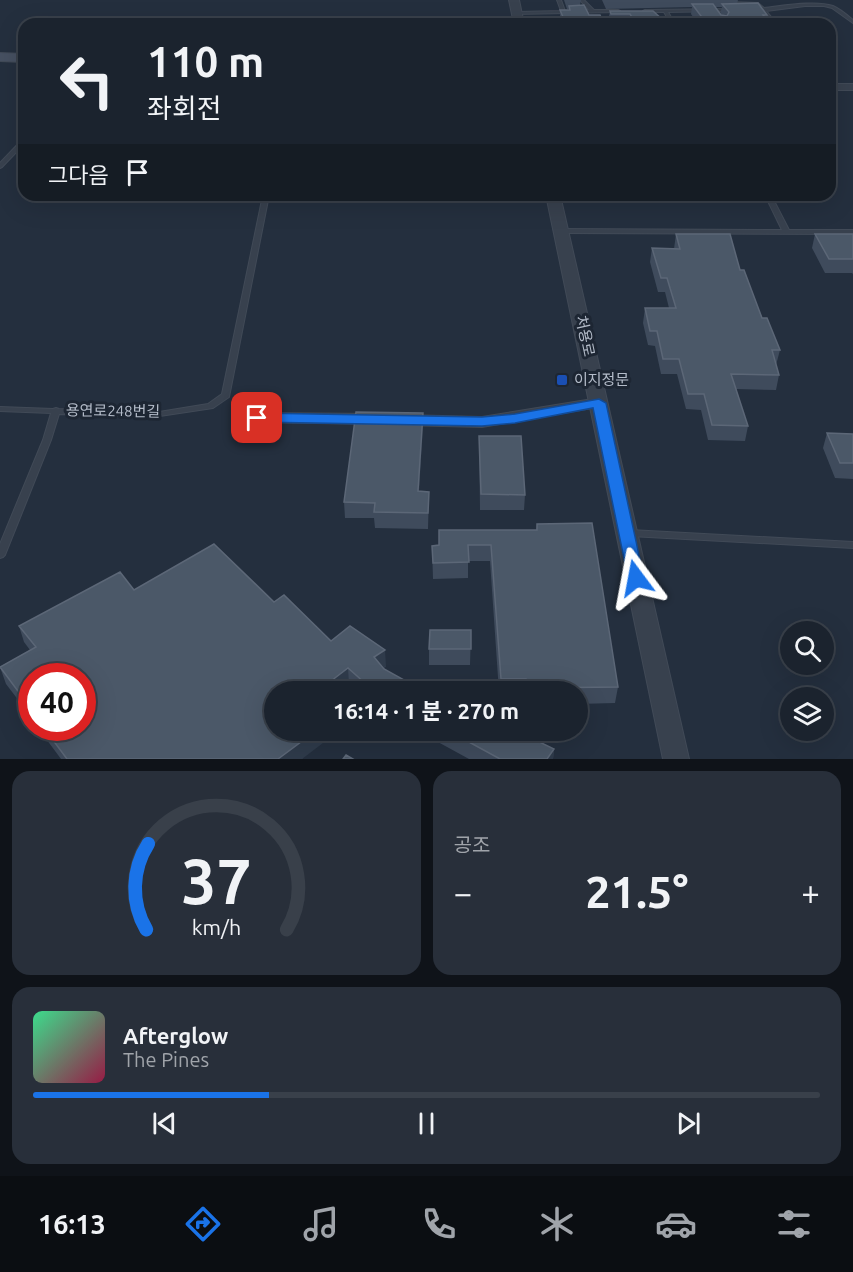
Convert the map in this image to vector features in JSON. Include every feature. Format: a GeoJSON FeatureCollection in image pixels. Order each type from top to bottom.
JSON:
{"type":"FeatureCollection","features":[{"type":"Feature","properties":{"kind":"main road"},"geometry":{"type":"LineString","coordinates":[[0,57],[18,58]]}},
{"type":"Feature","properties":{"kind":"street"},"geometry":{"type":"LineString","coordinates":[[514,0],[518,18]]}},
{"type":"Feature","properties":{"kind":"street"},"geometry":{"type":"LineString","coordinates":[[836,87],[853,87]]}},
{"type":"Feature","properties":{"kind":"street","name":"처용로"},"geometry":{"type":"LineString","coordinates":[[554,201],[676,759]]}},
{"type":"Feature","properties":{"kind":"street"},"geometry":{"type":"LineString","coordinates":[[257,418],[482,422],[599,403]]}},
{"type":"Feature","properties":{"kind":"lane"},"geometry":{"type":"LineString","coordinates":[[559,0],[563,12]]}},
{"type":"Feature","properties":{"kind":"lane"},"geometry":{"type":"LineString","coordinates":[[582,0],[593,12]]}},
{"type":"Feature","properties":{"kind":"lane"},"geometry":{"type":"LineString","coordinates":[[717,3],[755,3],[770,18]]}},
{"type":"Feature","properties":{"kind":"lane"},"geometry":{"type":"LineString","coordinates":[[657,4],[668,18]]}},
{"type":"Feature","properties":{"kind":"lane"},"geometry":{"type":"LineString","coordinates":[[743,10],[781,9],[789,5],[823,4],[829,5],[853,22]]}},
{"type":"Feature","properties":{"kind":"lane"},"geometry":{"type":"LineString","coordinates":[[713,10],[718,17]]}},
{"type":"Feature","properties":{"kind":"lane"},"geometry":{"type":"LineString","coordinates":[[639,11],[733,10]]}},
{"type":"Feature","properties":{"kind":"lane"},"geometry":{"type":"LineString","coordinates":[[517,13],[628,11]]}},
{"type":"Feature","properties":{"kind":"lane"},"geometry":{"type":"LineString","coordinates":[[0,166],[18,147]]}},
{"type":"Feature","properties":{"kind":"lane","name":"용연로248번길"},"geometry":{"type":"LineString","coordinates":[[0,555],[47,440],[56,410],[153,415],[210,406],[226,395],[265,201]]}},
{"type":"Feature","properties":{"kind":"lane"},"geometry":{"type":"LineString","coordinates":[[771,201],[786,231]]}},
{"type":"Feature","properties":{"kind":"lane"},"geometry":{"type":"LineString","coordinates":[[561,231],[853,232]]}},
{"type":"Feature","properties":{"kind":"lane"},"geometry":{"type":"LineString","coordinates":[[0,409],[56,410]]}},
{"type":"Feature","properties":{"kind":"lane"},"geometry":{"type":"LineString","coordinates":[[626,533],[853,544]]}},
{"type":"Feature","properties":{"kind":"building"},"geometry":{"type":"Polygon","coordinates":[[[758,3],[767,15],[763,15],[765,18],[702,18],[692,4],[713,4],[721,15],[727,16],[729,12],[722,4],[758,3]]]}},
{"type":"Feature","properties":{"kind":"building"},"geometry":{"type":"Polygon","coordinates":[[[584,5],[589,15],[600,15],[601,18],[555,18],[563,17],[560,10],[570,10],[569,6],[584,5]]]}},
{"type":"Feature","properties":{"kind":"building"},"geometry":{"type":"Polygon","coordinates":[[[610,11],[653,11],[661,18],[632,18],[630,14],[611,14],[610,11]]]}},
{"type":"Feature","properties":{"kind":"building"},"geometry":{"type":"Polygon","coordinates":[[[676,234],[730,234],[740,270],[744,270],[762,318],[767,318],[780,350],[772,350],[779,375],[731,374],[748,426],[712,425],[704,394],[688,394],[679,359],[663,359],[657,331],[650,331],[645,308],[676,308],[667,278],[661,278],[652,248],[680,249],[676,234]]]}},
{"type":"Feature","properties":{"kind":"building"},"geometry":{"type":"Polygon","coordinates":[[[815,234],[853,234],[853,259],[829,259],[815,234]]]}},
{"type":"Feature","properties":{"kind":"building"},"geometry":{"type":"Polygon","coordinates":[[[356,412],[423,413],[418,491],[429,492],[428,513],[374,512],[375,503],[344,502],[356,412]]]}},
{"type":"Feature","properties":{"kind":"building"},"geometry":{"type":"Polygon","coordinates":[[[827,433],[853,434],[853,463],[840,463],[827,433]]]}},
{"type":"Feature","properties":{"kind":"building"},"geometry":{"type":"Polygon","coordinates":[[[479,436],[521,436],[525,495],[481,494],[479,436]]]}},
{"type":"Feature","properties":{"kind":"building"},"geometry":{"type":"Polygon","coordinates":[[[592,523],[618,687],[588,687],[588,681],[501,679],[491,545],[468,545],[469,562],[433,563],[432,546],[439,545],[439,530],[537,530],[537,524],[592,523]]]}},
{"type":"Feature","properties":{"kind":"building"},"geometry":{"type":"Polygon","coordinates":[[[214,544],[274,602],[284,595],[331,641],[350,626],[385,650],[374,657],[384,669],[406,681],[363,681],[348,668],[331,681],[264,681],[264,741],[302,741],[278,759],[67,759],[54,741],[96,741],[96,663],[18,663],[18,691],[0,667],[36,647],[19,626],[120,572],[134,590],[214,544]]]}},
{"type":"Feature","properties":{"kind":"building"},"geometry":{"type":"Polygon","coordinates":[[[430,630],[471,630],[471,649],[429,649],[430,630]]]}},
{"type":"Feature","properties":{"kind":"building"},"geometry":{"type":"Polygon","coordinates":[[[467,741],[538,741],[554,749],[547,759],[500,759],[467,741]]]}},
{"type":"Feature","properties":{"kind":"place","name":"이지정문"},"geometry":{"type":"Point","coordinates":[562,380]}},
{"type":"Feature","properties":{"kind":"route"},"geometry":{"type":"LineString","coordinates":[[257,418],[482,422],[537,415],[599,403],[636,578]]}}]}
